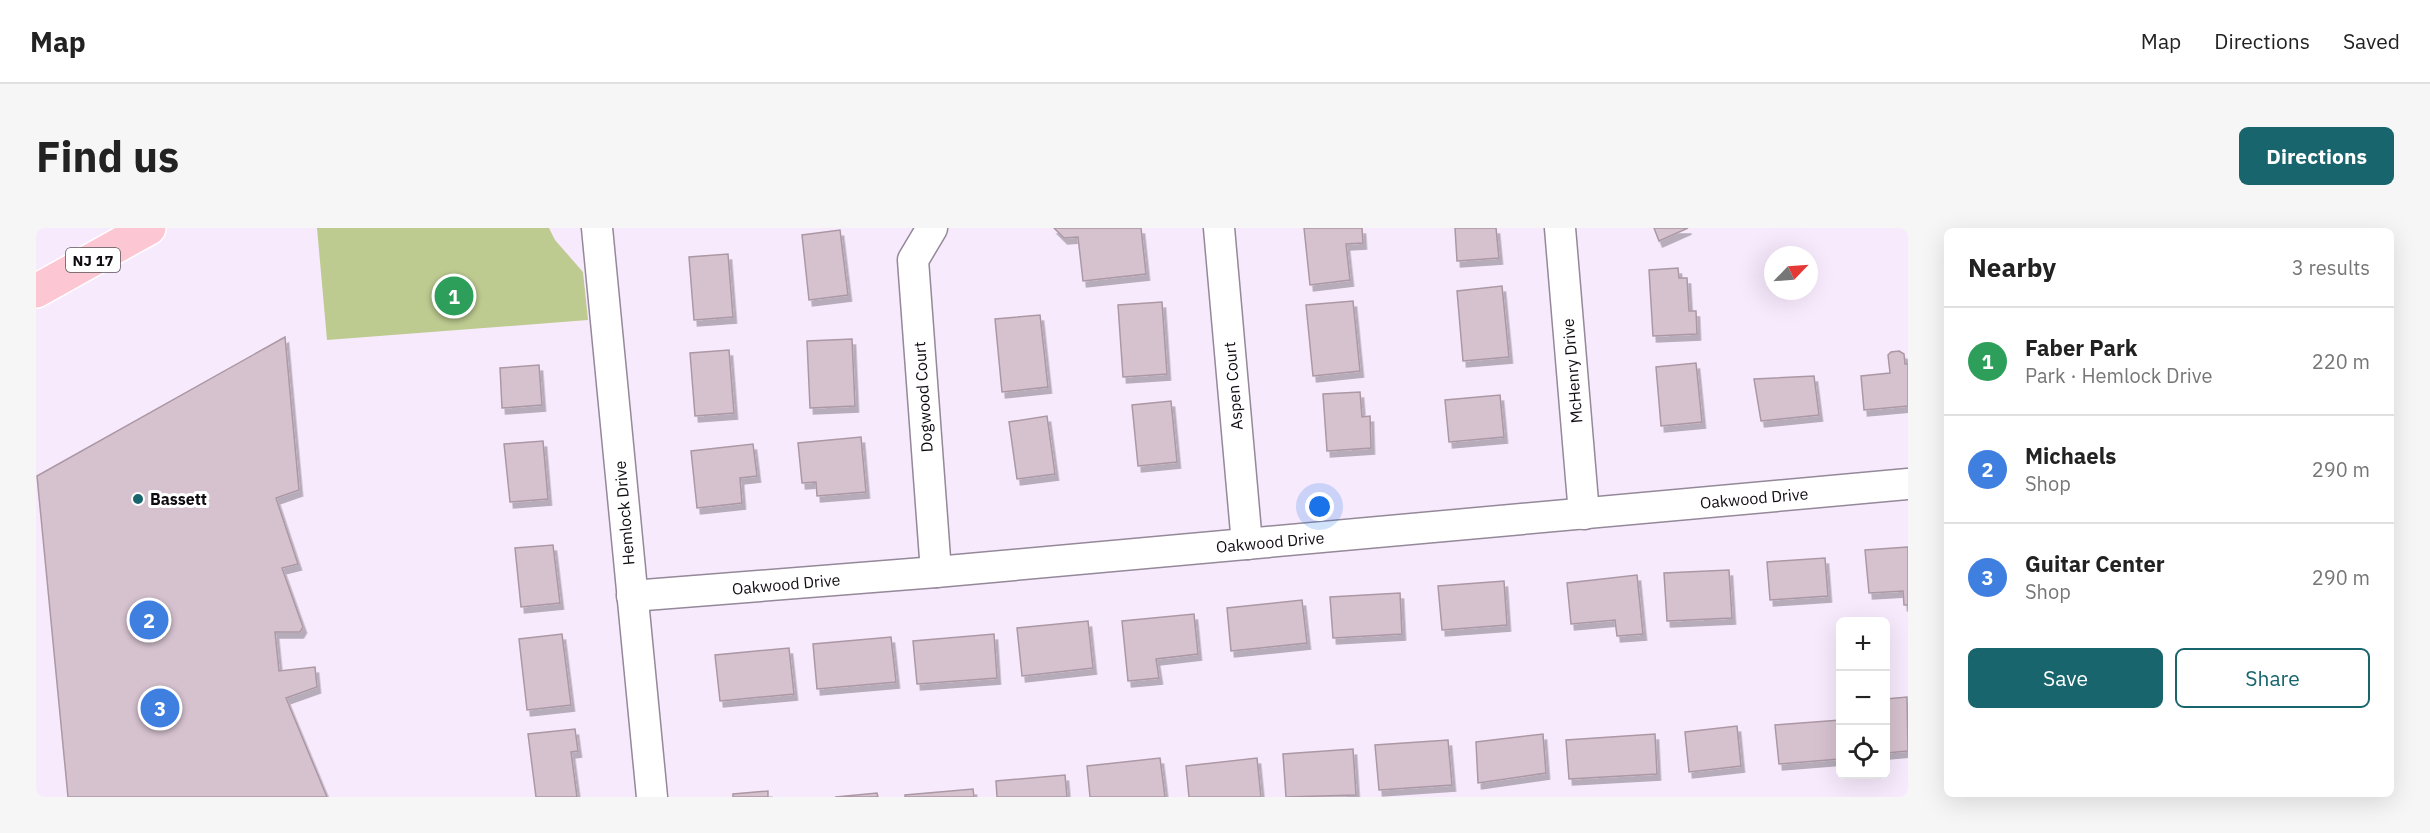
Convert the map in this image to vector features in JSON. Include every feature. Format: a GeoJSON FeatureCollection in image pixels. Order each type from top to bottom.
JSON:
{"type":"FeatureCollection","features":[{"type":"Feature","properties":{"kind":"highway","name":"NJ 17"},"geometry":{"type":"LineString","coordinates":[[36,291],[149,228]]}},
{"type":"Feature","properties":{"kind":"street","name":"Hemlock Drive"},"geometry":{"type":"LineString","coordinates":[[597,228],[651,797]]}},
{"type":"Feature","properties":{"kind":"street","name":"Dogwood Court"},"geometry":{"type":"LineString","coordinates":[[932,228],[913,260],[936,572]]}},
{"type":"Feature","properties":{"kind":"street","name":"Aspen Court"},"geometry":{"type":"LineString","coordinates":[[1219,228],[1247,544]]}},
{"type":"Feature","properties":{"kind":"street","name":"McHenry Drive"},"geometry":{"type":"LineString","coordinates":[[1560,228],[1584,514]]}},
{"type":"Feature","properties":{"kind":"street","name":"Oakwood Drive"},"geometry":{"type":"LineString","coordinates":[[632,596],[936,572],[1908,484]]}},
{"type":"Feature","properties":{"kind":"green space"},"geometry":{"type":"Polygon","coordinates":[[[317,228],[549,228],[555,240],[583,272],[588,320],[327,340],[317,228]]]}},
{"type":"Feature","properties":{"kind":"building"},"geometry":{"type":"Polygon","coordinates":[[[1054,228],[1141,228],[1146,274],[1083,281],[1078,237],[1064,238],[1054,228]]]}},
{"type":"Feature","properties":{"kind":"building"},"geometry":{"type":"Polygon","coordinates":[[[1304,228],[1362,228],[1363,243],[1346,244],[1350,280],[1310,285],[1304,228]]]}},
{"type":"Feature","properties":{"kind":"building"},"geometry":{"type":"Polygon","coordinates":[[[1455,228],[1496,228],[1499,258],[1457,261],[1455,228]]]}},
{"type":"Feature","properties":{"kind":"building"},"geometry":{"type":"Polygon","coordinates":[[[1654,228],[1688,228],[1659,241],[1654,228]]]}},
{"type":"Feature","properties":{"kind":"building"},"geometry":{"type":"Polygon","coordinates":[[[840,230],[848,295],[809,300],[802,235],[840,230]]]}},
{"type":"Feature","properties":{"kind":"building"},"geometry":{"type":"Polygon","coordinates":[[[728,254],[733,317],[694,320],[689,257],[728,254]]]}},
{"type":"Feature","properties":{"kind":"building"},"geometry":{"type":"Polygon","coordinates":[[[1678,268],[1679,278],[1687,278],[1689,311],[1696,311],[1697,334],[1653,336],[1649,270],[1678,268]]]}},
{"type":"Feature","properties":{"kind":"building"},"geometry":{"type":"Polygon","coordinates":[[[1502,286],[1509,357],[1463,361],[1457,291],[1502,286]]]}},
{"type":"Feature","properties":{"kind":"building"},"geometry":{"type":"Polygon","coordinates":[[[1353,301],[1360,371],[1313,376],[1306,305],[1353,301]]]}},
{"type":"Feature","properties":{"kind":"building"},"geometry":{"type":"Polygon","coordinates":[[[1162,302],[1167,374],[1123,377],[1118,305],[1162,302]]]}},
{"type":"Feature","properties":{"kind":"building"},"geometry":{"type":"Polygon","coordinates":[[[1040,315],[1048,387],[1002,392],[995,319],[1040,315]]]}},
{"type":"Feature","properties":{"kind":"building"},"geometry":{"type":"Polygon","coordinates":[[[285,337],[299,490],[276,498],[298,564],[282,568],[303,627],[300,632],[275,632],[279,671],[315,667],[317,687],[286,698],[327,797],[68,797],[37,476],[285,337]]]}},
{"type":"Feature","properties":{"kind":"building"},"geometry":{"type":"Polygon","coordinates":[[[852,339],[855,406],[810,408],[807,341],[852,339]]]}},
{"type":"Feature","properties":{"kind":"building"},"geometry":{"type":"Polygon","coordinates":[[[729,350],[734,413],[695,416],[690,353],[729,350]]]}},
{"type":"Feature","properties":{"kind":"building"},"geometry":{"type":"Polygon","coordinates":[[[1899,351],[1904,354],[1905,364],[1908,364],[1908,406],[1864,410],[1861,376],[1890,373],[1888,355],[1899,351]]]}},
{"type":"Feature","properties":{"kind":"building"},"geometry":{"type":"Polygon","coordinates":[[[1696,363],[1702,422],[1661,426],[1656,367],[1696,363]]]}},
{"type":"Feature","properties":{"kind":"building"},"geometry":{"type":"Polygon","coordinates":[[[539,365],[542,405],[502,408],[500,368],[539,365]]]}},
{"type":"Feature","properties":{"kind":"building"},"geometry":{"type":"Polygon","coordinates":[[[1814,376],[1819,415],[1761,421],[1754,379],[1814,376]]]}},
{"type":"Feature","properties":{"kind":"building"},"geometry":{"type":"Polygon","coordinates":[[[1360,392],[1362,417],[1370,416],[1371,448],[1327,451],[1323,394],[1360,392]]]}},
{"type":"Feature","properties":{"kind":"building"},"geometry":{"type":"Polygon","coordinates":[[[1500,395],[1504,437],[1449,442],[1445,400],[1500,395]]]}},
{"type":"Feature","properties":{"kind":"building"},"geometry":{"type":"Polygon","coordinates":[[[1171,401],[1177,462],[1138,466],[1132,405],[1171,401]]]}},
{"type":"Feature","properties":{"kind":"building"},"geometry":{"type":"Polygon","coordinates":[[[1047,416],[1055,474],[1017,479],[1009,422],[1047,416]]]}},
{"type":"Feature","properties":{"kind":"building"},"geometry":{"type":"Polygon","coordinates":[[[861,437],[866,492],[817,496],[816,482],[802,483],[798,443],[861,437]]]}},
{"type":"Feature","properties":{"kind":"building"},"geometry":{"type":"Polygon","coordinates":[[[543,441],[548,499],[510,502],[504,444],[543,441]]]}},
{"type":"Feature","properties":{"kind":"building"},"geometry":{"type":"Polygon","coordinates":[[[753,444],[757,476],[740,478],[742,503],[697,508],[691,451],[753,444]]]}},
{"type":"Feature","properties":{"kind":"building"},"geometry":{"type":"Polygon","coordinates":[[[553,545],[560,603],[521,607],[515,548],[553,545]]]}},
{"type":"Feature","properties":{"kind":"building"},"geometry":{"type":"Polygon","coordinates":[[[1908,547],[1908,605],[1904,605],[1903,591],[1869,593],[1865,550],[1908,547]]]}},
{"type":"Feature","properties":{"kind":"building"},"geometry":{"type":"Polygon","coordinates":[[[1825,558],[1828,596],[1770,600],[1767,562],[1825,558]]]}},
{"type":"Feature","properties":{"kind":"building"},"geometry":{"type":"Polygon","coordinates":[[[1729,570],[1732,618],[1667,621],[1664,573],[1729,570]]]}},
{"type":"Feature","properties":{"kind":"building"},"geometry":{"type":"Polygon","coordinates":[[[1637,575],[1643,634],[1617,636],[1615,620],[1571,624],[1567,583],[1637,575]]]}},
{"type":"Feature","properties":{"kind":"building"},"geometry":{"type":"Polygon","coordinates":[[[1504,581],[1507,625],[1442,630],[1438,586],[1504,581]]]}},
{"type":"Feature","properties":{"kind":"building"},"geometry":{"type":"Polygon","coordinates":[[[1400,593],[1402,634],[1333,638],[1330,597],[1400,593]]]}},
{"type":"Feature","properties":{"kind":"building"},"geometry":{"type":"Polygon","coordinates":[[[1302,600],[1307,643],[1231,651],[1227,608],[1302,600]]]}},
{"type":"Feature","properties":{"kind":"building"},"geometry":{"type":"Polygon","coordinates":[[[1194,614],[1198,654],[1156,659],[1159,678],[1128,681],[1122,621],[1194,614]]]}},
{"type":"Feature","properties":{"kind":"building"},"geometry":{"type":"Polygon","coordinates":[[[1088,621],[1093,668],[1022,676],[1017,628],[1088,621]]]}},
{"type":"Feature","properties":{"kind":"building"},"geometry":{"type":"Polygon","coordinates":[[[562,634],[571,705],[527,710],[519,639],[562,634]]]}},
{"type":"Feature","properties":{"kind":"building"},"geometry":{"type":"Polygon","coordinates":[[[994,634],[997,678],[917,684],[913,641],[994,634]]]}},
{"type":"Feature","properties":{"kind":"building"},"geometry":{"type":"Polygon","coordinates":[[[891,637],[896,682],[817,689],[813,644],[891,637]]]}},
{"type":"Feature","properties":{"kind":"building"},"geometry":{"type":"Polygon","coordinates":[[[789,648],[794,694],[720,701],[715,655],[789,648]]]}},
{"type":"Feature","properties":{"kind":"building"},"geometry":{"type":"Polygon","coordinates":[[[1907,697],[1908,751],[1890,753],[1890,699],[1907,697]]]}},
{"type":"Feature","properties":{"kind":"building"},"geometry":{"type":"Polygon","coordinates":[[[1836,720],[1836,759],[1779,764],[1775,725],[1836,720]]]}},
{"type":"Feature","properties":{"kind":"building"},"geometry":{"type":"Polygon","coordinates":[[[1737,726],[1741,766],[1689,772],[1685,732],[1737,726]]]}},
{"type":"Feature","properties":{"kind":"building"},"geometry":{"type":"Polygon","coordinates":[[[575,729],[578,751],[571,752],[577,797],[536,797],[528,734],[575,729]]]}},
{"type":"Feature","properties":{"kind":"building"},"geometry":{"type":"Polygon","coordinates":[[[1543,734],[1546,773],[1478,783],[1476,742],[1543,734]]]}},
{"type":"Feature","properties":{"kind":"building"},"geometry":{"type":"Polygon","coordinates":[[[1655,734],[1657,774],[1569,779],[1566,740],[1655,734]]]}},
{"type":"Feature","properties":{"kind":"building"},"geometry":{"type":"Polygon","coordinates":[[[1448,740],[1452,785],[1379,790],[1375,745],[1448,740]]]}},
{"type":"Feature","properties":{"kind":"building"},"geometry":{"type":"Polygon","coordinates":[[[1353,749],[1356,795],[1286,797],[1283,754],[1353,749]]]}},
{"type":"Feature","properties":{"kind":"building"},"geometry":{"type":"Polygon","coordinates":[[[1160,758],[1165,797],[1090,797],[1087,766],[1160,758]]]}},
{"type":"Feature","properties":{"kind":"building"},"geometry":{"type":"Polygon","coordinates":[[[1257,758],[1261,797],[1189,797],[1186,766],[1257,758]]]}},
{"type":"Feature","properties":{"kind":"building"},"geometry":{"type":"Polygon","coordinates":[[[1065,775],[1067,797],[997,797],[996,781],[1065,775]]]}},
{"type":"Feature","properties":{"kind":"building"},"geometry":{"type":"Polygon","coordinates":[[[973,789],[974,797],[905,797],[905,795],[973,789]]]}},
{"type":"Feature","properties":{"kind":"building"},"geometry":{"type":"Polygon","coordinates":[[[768,791],[768,797],[733,797],[733,794],[768,791]]]}},
{"type":"Feature","properties":{"kind":"building"},"geometry":{"type":"Polygon","coordinates":[[[877,793],[878,797],[835,797],[877,793]]]}},
{"type":"Feature","properties":{"kind":"place","name":"Faber Park"},"geometry":{"type":"Point","coordinates":[454,296]}},
{"type":"Feature","properties":{"kind":"place","name":"Bassett"},"geometry":{"type":"Point","coordinates":[138,499]}},
{"type":"Feature","properties":{"kind":"place","name":"Michaels"},"geometry":{"type":"Point","coordinates":[149,620]}},
{"type":"Feature","properties":{"kind":"place","name":"Guitar Center"},"geometry":{"type":"Point","coordinates":[160,708]}}]}
